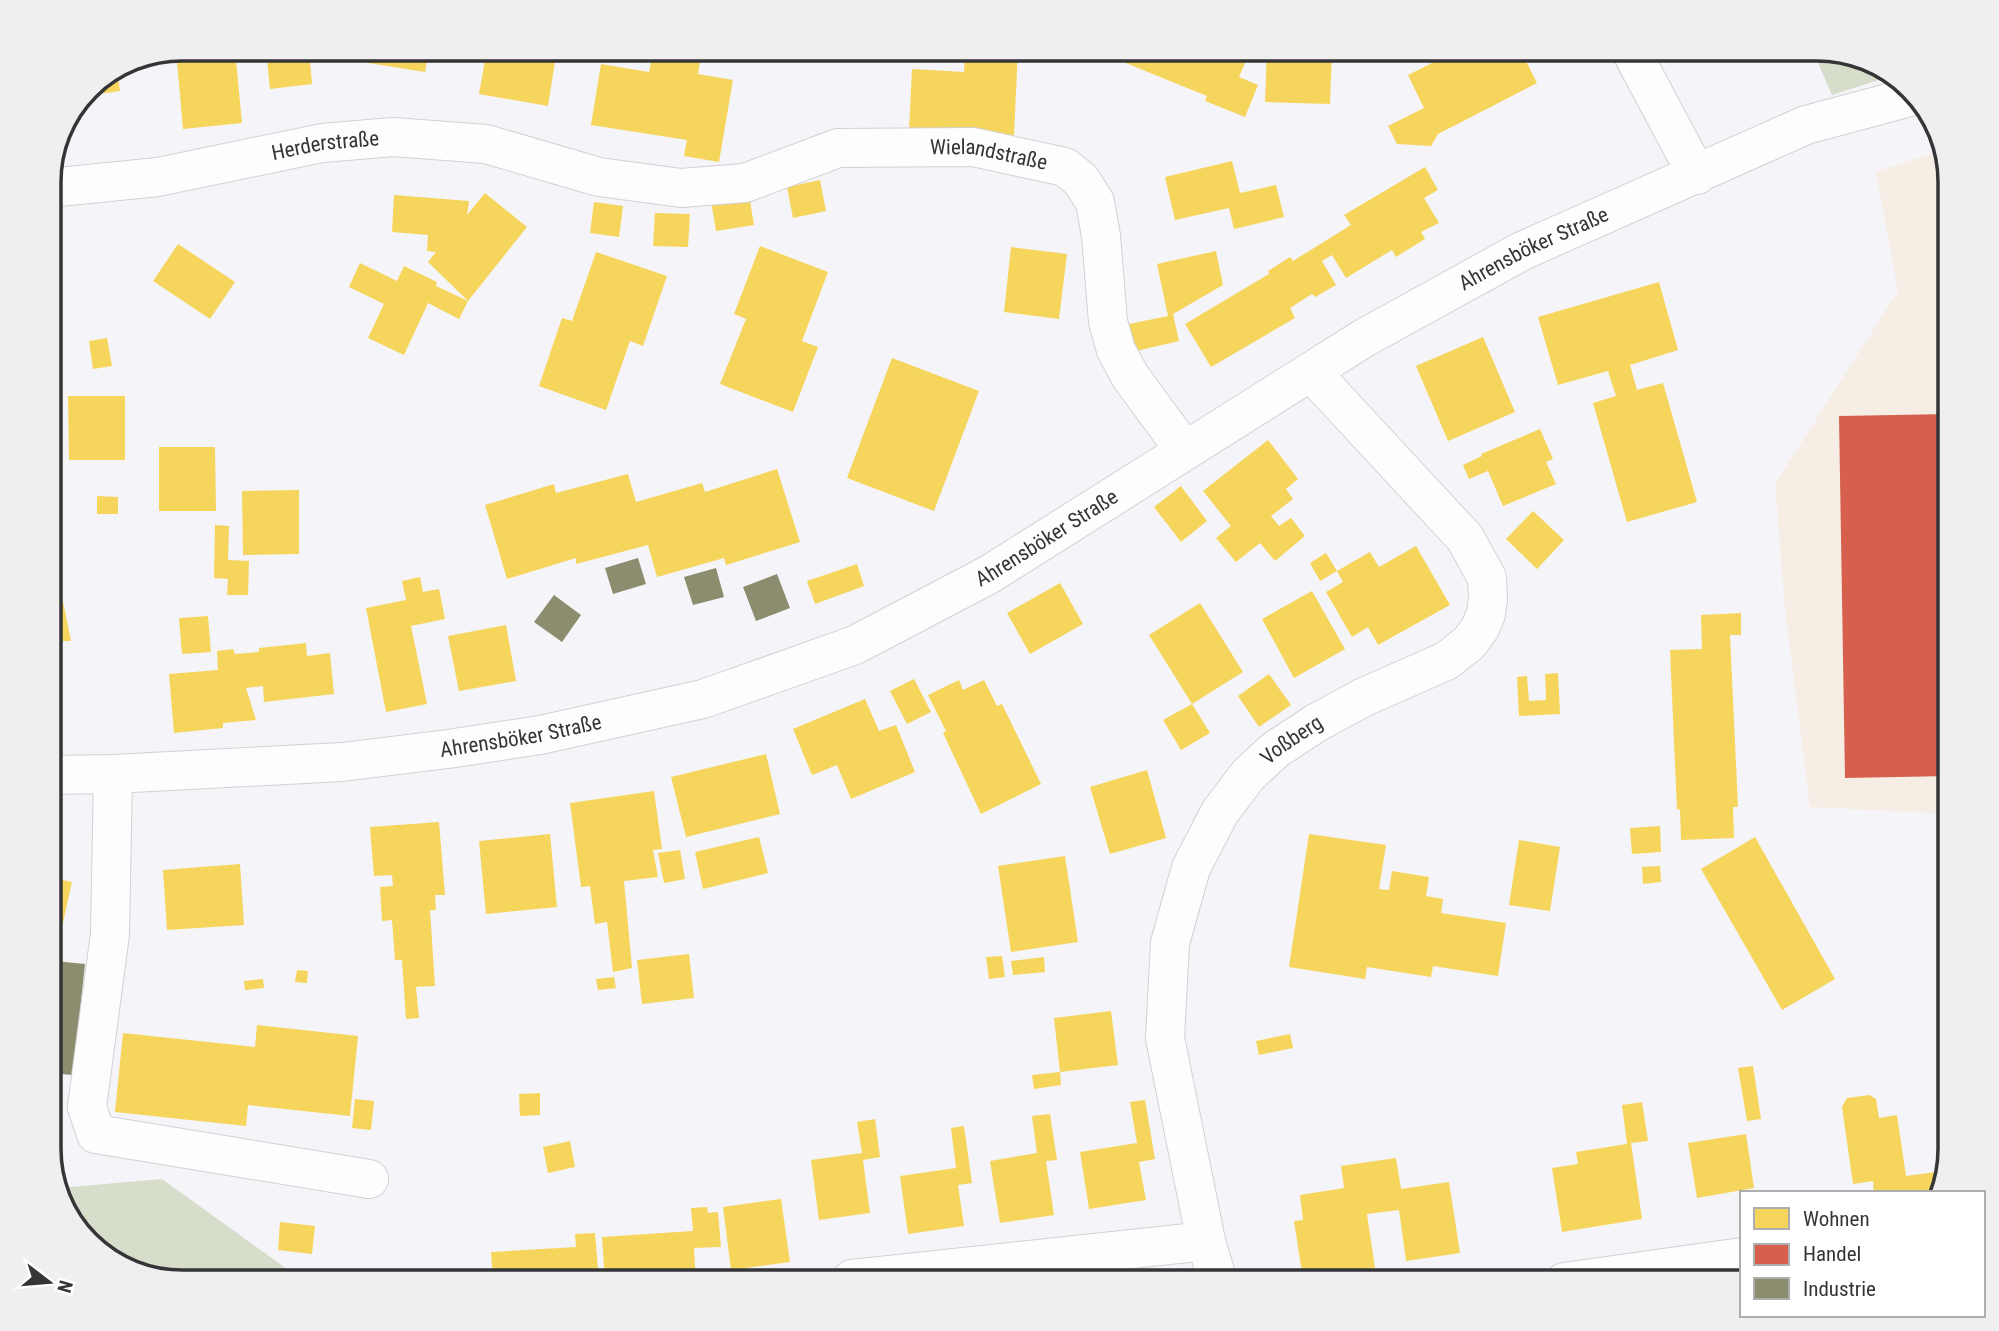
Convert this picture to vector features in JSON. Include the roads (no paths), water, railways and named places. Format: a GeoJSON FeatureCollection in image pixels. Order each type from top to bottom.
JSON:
{"type":"FeatureCollection","features":[{"type":"Feature","properties":{"kind":"street"},"geometry":{"type":"LineString","coordinates":[[1636,61],[1697,175]]}},
{"type":"Feature","properties":{"kind":"street","name":"Ahrensböker Straße"},"geometry":{"type":"LineString","coordinates":[[62,775],[342,762],[448,750],[540,735],[703,699],[855,645],[990,574],[1364,338],[1522,251],[1806,125],[1904,99]]}},
{"type":"Feature","properties":{"kind":"street","name":"Herderstraße"},"geometry":{"type":"LineString","coordinates":[[62,187],[158,177],[322,143],[393,137],[486,144],[599,177]]}},
{"type":"Feature","properties":{"kind":"street","name":"Wielandstraße"},"geometry":{"type":"LineString","coordinates":[[599,177],[681,188],[746,183],[838,148],[973,147],[1065,167],[1081,180],[1095,202],[1101,236],[1108,322],[1116,350],[1130,376],[1185,451]]}},
{"type":"Feature","properties":{"kind":"street","name":"Voßberg"},"geometry":{"type":"LineString","coordinates":[[1214,1270],[1206,1241],[1165,1038],[1170,943],[1191,868],[1220,812],[1248,775],[1275,750],[1316,723],[1364,697],[1446,661],[1469,643],[1480,628],[1488,599],[1487,578],[1465,538],[1311,372]]}},
{"type":"Feature","properties":{"kind":"street"},"geometry":{"type":"LineString","coordinates":[[113,774],[110,934],[87,1107],[96,1134],[369,1179]]}},
{"type":"Feature","properties":{"kind":"street"},"geometry":{"type":"LineString","coordinates":[[936,1270],[1206,1241]]}},
{"type":"Feature","properties":{"kind":"street"},"geometry":{"type":"LineString","coordinates":[[1649,1270],[1740,1257]]}}]}
